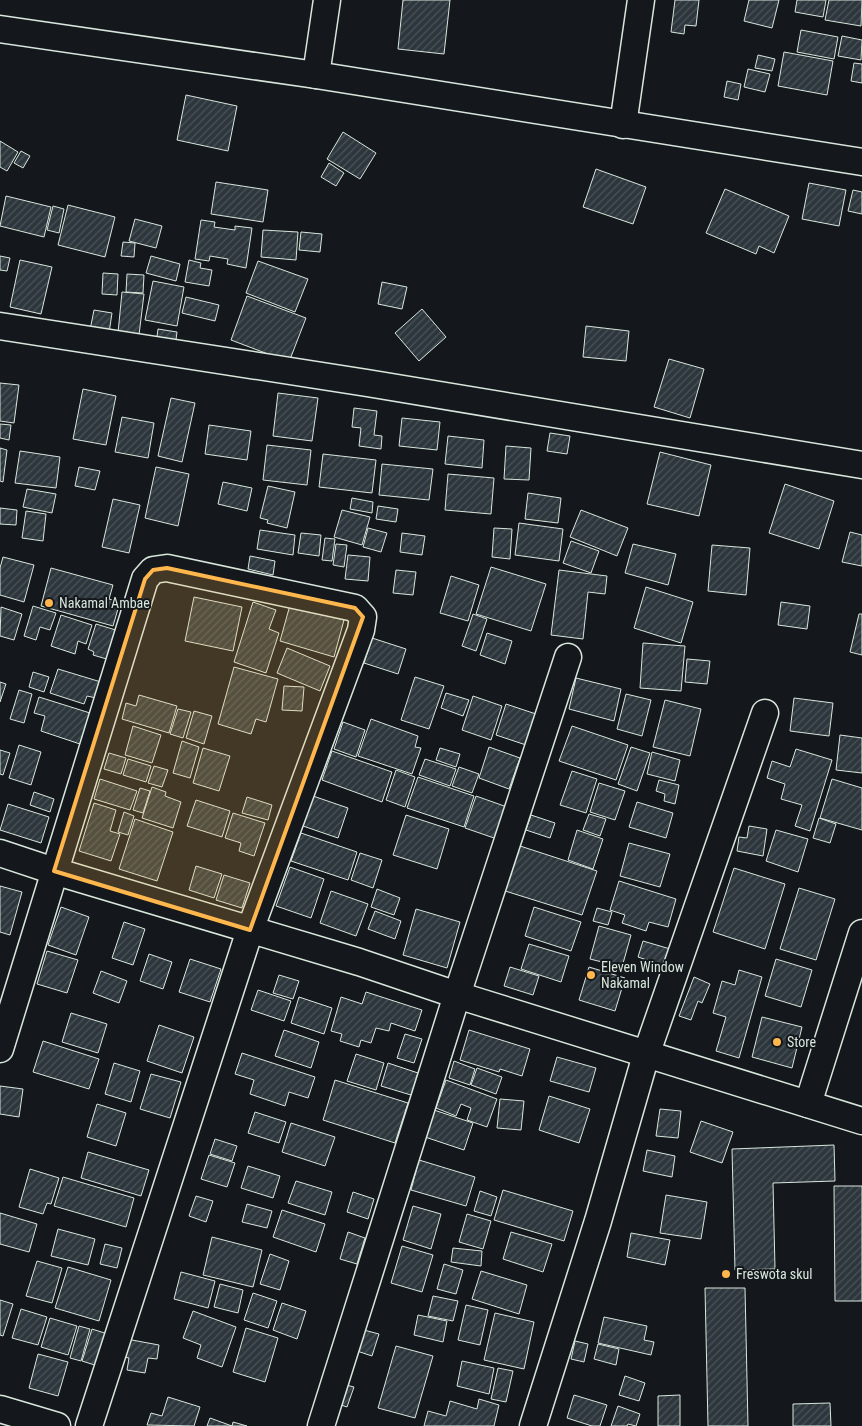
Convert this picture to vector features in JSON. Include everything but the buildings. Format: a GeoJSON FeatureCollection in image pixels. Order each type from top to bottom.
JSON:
{"type":"FeatureCollection","features":[{"type":"Feature","properties":{"kind":"street"},"geometry":{"type":"LineString","coordinates":[[316,74],[327,0]]}},
{"type":"Feature","properties":{"kind":"street"},"geometry":{"type":"LineString","coordinates":[[623,125],[641,0]]}},
{"type":"Feature","properties":{"kind":"street"},"geometry":{"type":"LineString","coordinates":[[0,29],[316,74],[623,125],[862,162]]}},
{"type":"Feature","properties":{"kind":"street"},"geometry":{"type":"LineString","coordinates":[[0,326],[368,383],[862,464]]}},
{"type":"Feature","properties":{"kind":"street"},"geometry":{"type":"LineString","coordinates":[[0,1049],[145,579],[153,570],[167,568],[355,608],[363,617],[361,630],[250,930],[89,1426]]}},
{"type":"Feature","properties":{"kind":"street"},"geometry":{"type":"LineString","coordinates":[[321,1426],[457,995],[568,657]]}},
{"type":"Feature","properties":{"kind":"street"},"geometry":{"type":"LineString","coordinates":[[533,1426],[598,1221],[646,1055],[765,713]]}},
{"type":"Feature","properties":{"kind":"street"},"geometry":{"type":"LineString","coordinates":[[0,853],[54,871],[359,962],[646,1055],[862,1121]]}},
{"type":"Feature","properties":{"kind":"street"},"geometry":{"type":"LineString","coordinates":[[808,1104],[862,933]]}},
{"type":"Feature","properties":{"kind":"street"},"geometry":{"type":"LineString","coordinates":[[0,1409],[57,1426]]}},
{"type":"Feature","properties":{"kind":"highlighted area"},"geometry":{"type":"Polygon","coordinates":[[[167,568],[355,608],[363,617],[250,930],[54,871],[145,579],[153,570],[167,568]]]}},
{"type":"Feature","properties":{"kind":"place","name":"Nakamal Ambae"},"geometry":{"type":"Point","coordinates":[49,603]}},
{"type":"Feature","properties":{"kind":"place","name":"Eleven Window Nakamal"},"geometry":{"type":"Point","coordinates":[591,975]}},
{"type":"Feature","properties":{"kind":"place","name":"Store"},"geometry":{"type":"Point","coordinates":[777,1042]}},
{"type":"Feature","properties":{"kind":"place","name":"Freswota skul"},"geometry":{"type":"Point","coordinates":[726,1274]}}]}
